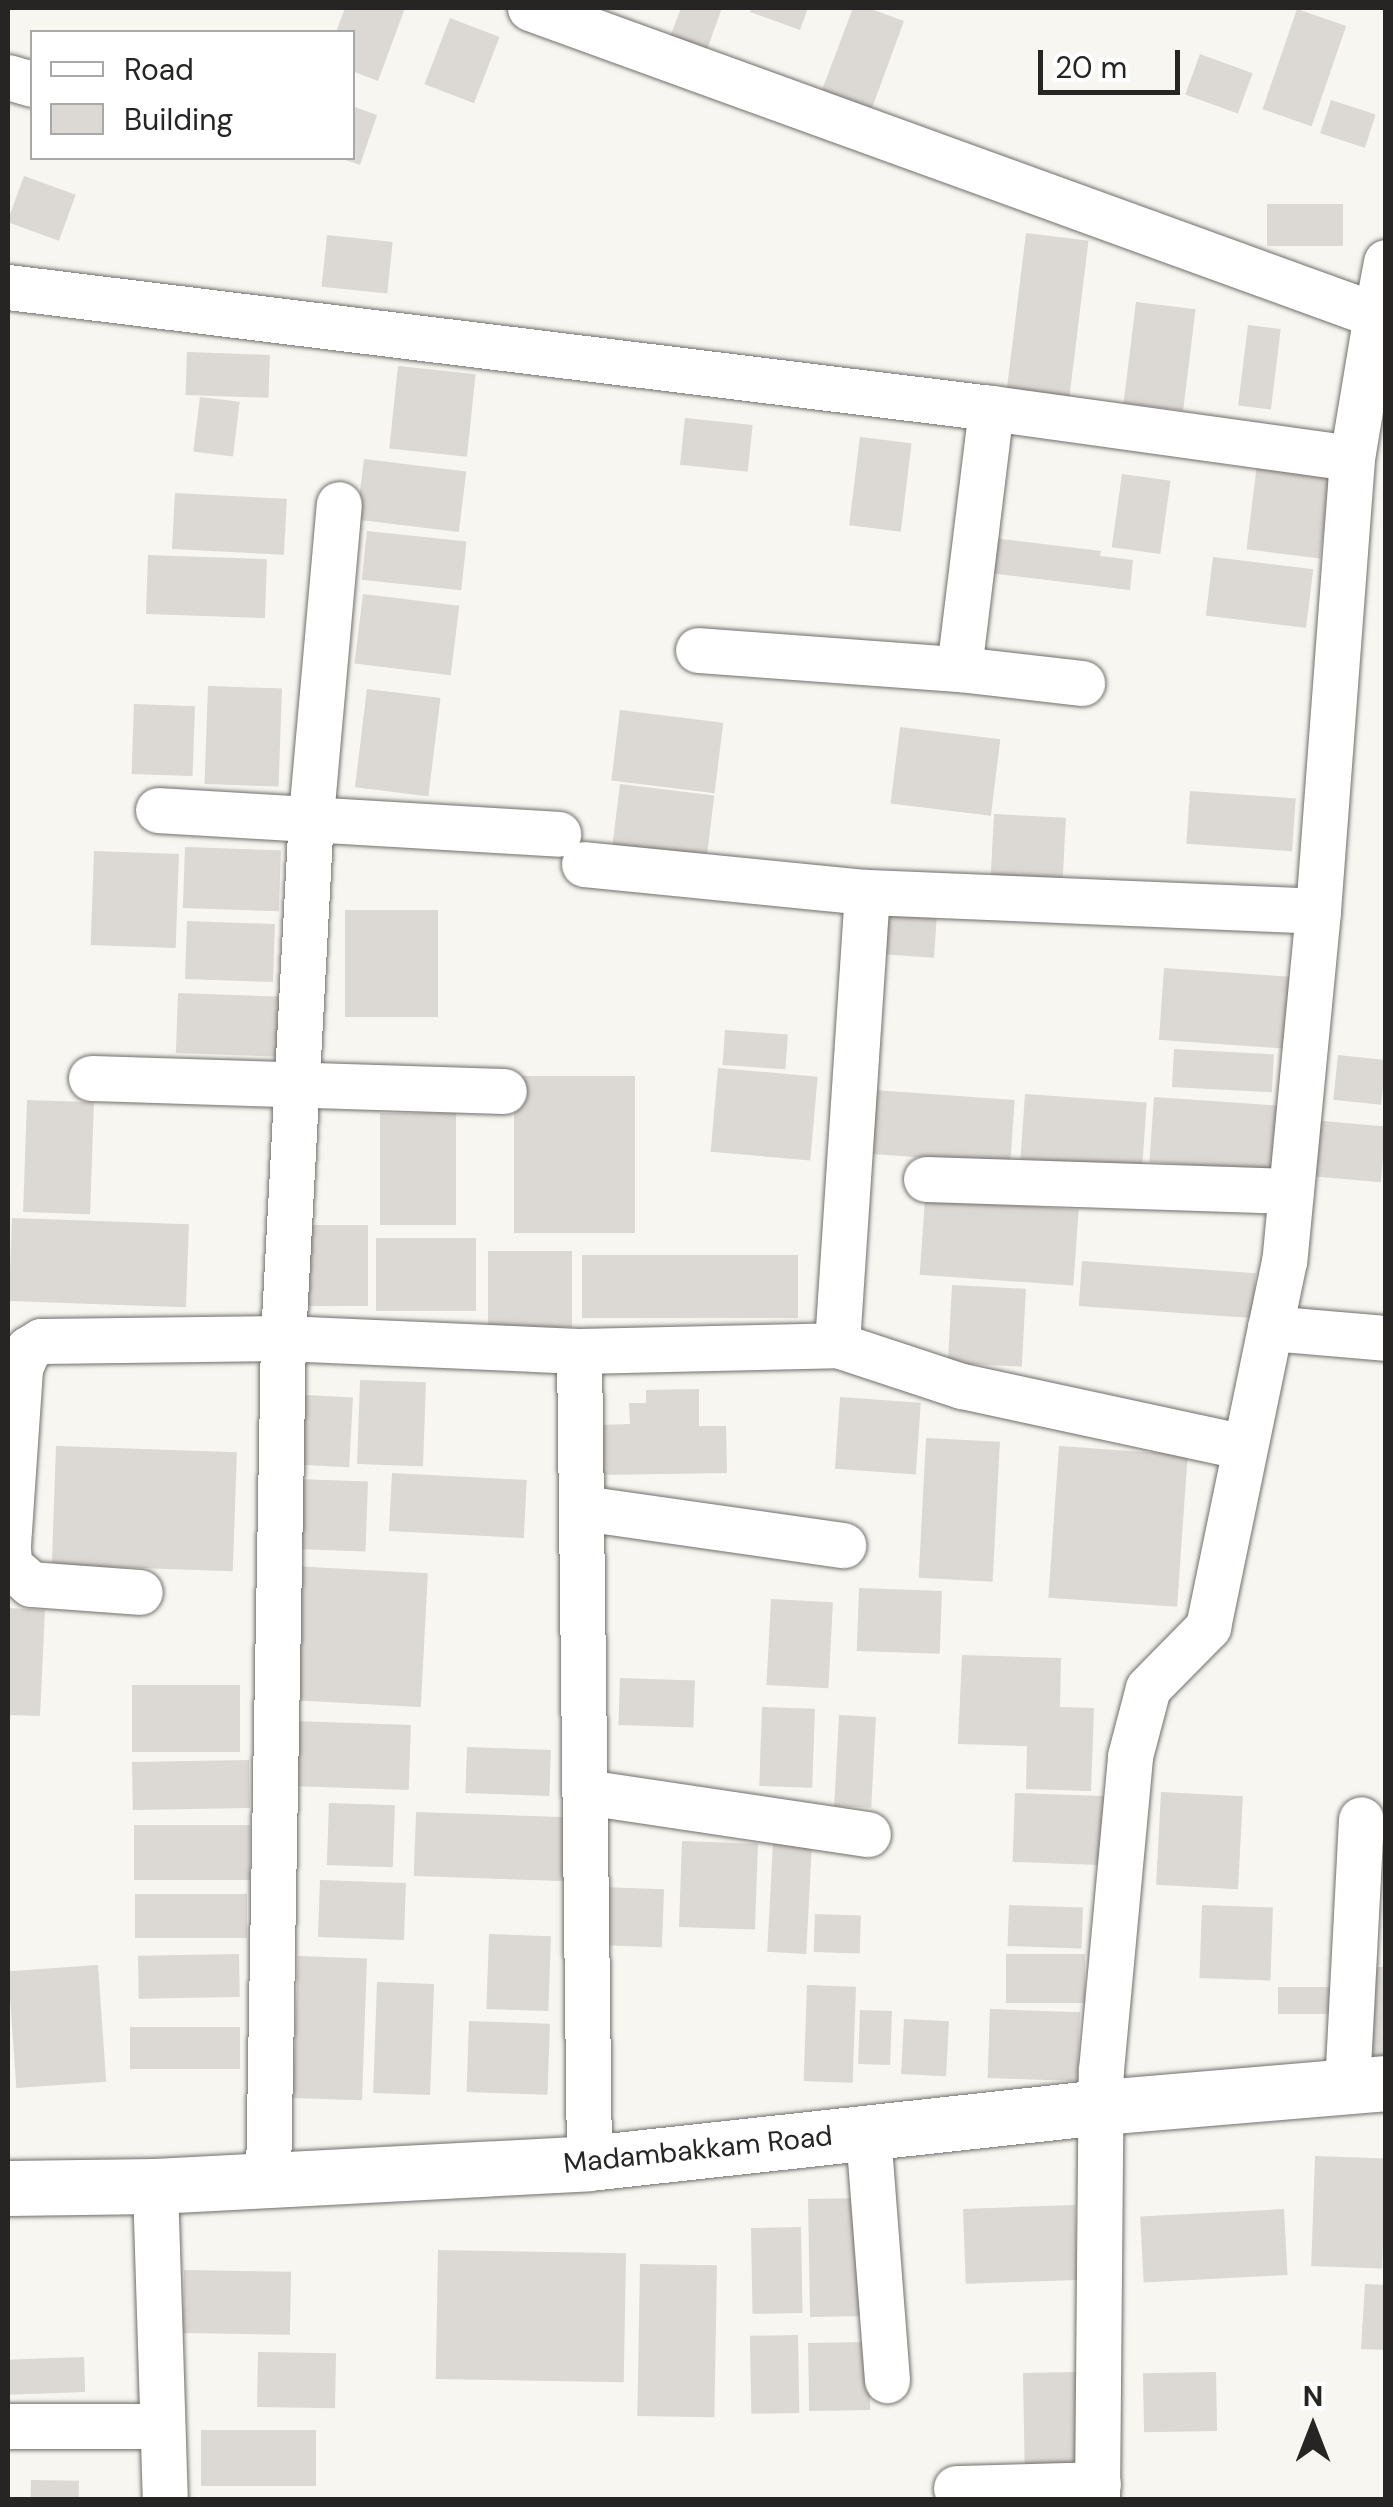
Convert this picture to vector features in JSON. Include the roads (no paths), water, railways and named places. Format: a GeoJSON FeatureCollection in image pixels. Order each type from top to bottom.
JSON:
{"type":"FeatureCollection","features":[{"type":"Feature","properties":{"kind":"street"},"geometry":{"type":"LineString","coordinates":[[530,8],[1376,315]]}},
{"type":"Feature","properties":{"kind":"street"},"geometry":{"type":"LineString","coordinates":[[956,2488],[1098,2492],[1101,2106],[1130,1756],[1148,1688],[1208,1627],[1284,1261],[1318,911],[1352,458],[1386,262]]}},
{"type":"Feature","properties":{"kind":"street"},"geometry":{"type":"LineString","coordinates":[[8,287],[991,408],[1352,458]]}},
{"type":"Feature","properties":{"kind":"street"},"geometry":{"type":"LineString","coordinates":[[959,669],[991,408]]}},
{"type":"Feature","properties":{"kind":"street"},"geometry":{"type":"LineString","coordinates":[[268,2178],[283,1338],[311,816],[339,504]]}},
{"type":"Feature","properties":{"kind":"street"},"geometry":{"type":"LineString","coordinates":[[698,650],[959,669],[1082,683]]}},
{"type":"Feature","properties":{"kind":"street"},"geometry":{"type":"LineString","coordinates":[[158,810],[311,816],[867,892],[1318,911]]}},
{"type":"Feature","properties":{"kind":"street"},"geometry":{"type":"LineString","coordinates":[[837,1345],[867,892]]}},
{"type":"Feature","properties":{"kind":"street"},"geometry":{"type":"LineString","coordinates":[[91,1078],[504,1091]]}},
{"type":"Feature","properties":{"kind":"street"},"geometry":{"type":"LineString","coordinates":[[926,1179],[1290,1191]]}},
{"type":"Feature","properties":{"kind":"street"},"geometry":{"type":"LineString","coordinates":[[1270,1328],[1386,1338]]}},
{"type":"Feature","properties":{"kind":"street"},"geometry":{"type":"LineString","coordinates":[[140,1592],[32,1584],[9,1565],[20,1368],[28,1349],[42,1340],[283,1338],[579,1351],[837,1345],[962,1386],[1243,1447]]}},
{"type":"Feature","properties":{"kind":"street"},"geometry":{"type":"LineString","coordinates":[[579,1351],[589,2164]]}},
{"type":"Feature","properties":{"kind":"street"},"geometry":{"type":"LineString","coordinates":[[582,1508],[843,1545]]}},
{"type":"Feature","properties":{"kind":"street"},"geometry":{"type":"LineString","coordinates":[[586,1792],[868,1834]]}},
{"type":"Feature","properties":{"kind":"street"},"geometry":{"type":"LineString","coordinates":[[1361,1820],[1366,2084]]}},
{"type":"Feature","properties":{"kind":"street","name":"Madambakkam Road"},"geometry":{"type":"LineString","coordinates":[[8,2188],[155,2186],[589,2164],[1101,2106],[1366,2084]]}},
{"type":"Feature","properties":{"kind":"street"},"geometry":{"type":"LineString","coordinates":[[868,2133],[886,2380]]}},
{"type":"Feature","properties":{"kind":"street"},"geometry":{"type":"LineString","coordinates":[[155,2186],[166,2500]]}},
{"type":"Feature","properties":{"kind":"street"},"geometry":{"type":"LineString","coordinates":[[8,2426],[162,2426]]}}]}
